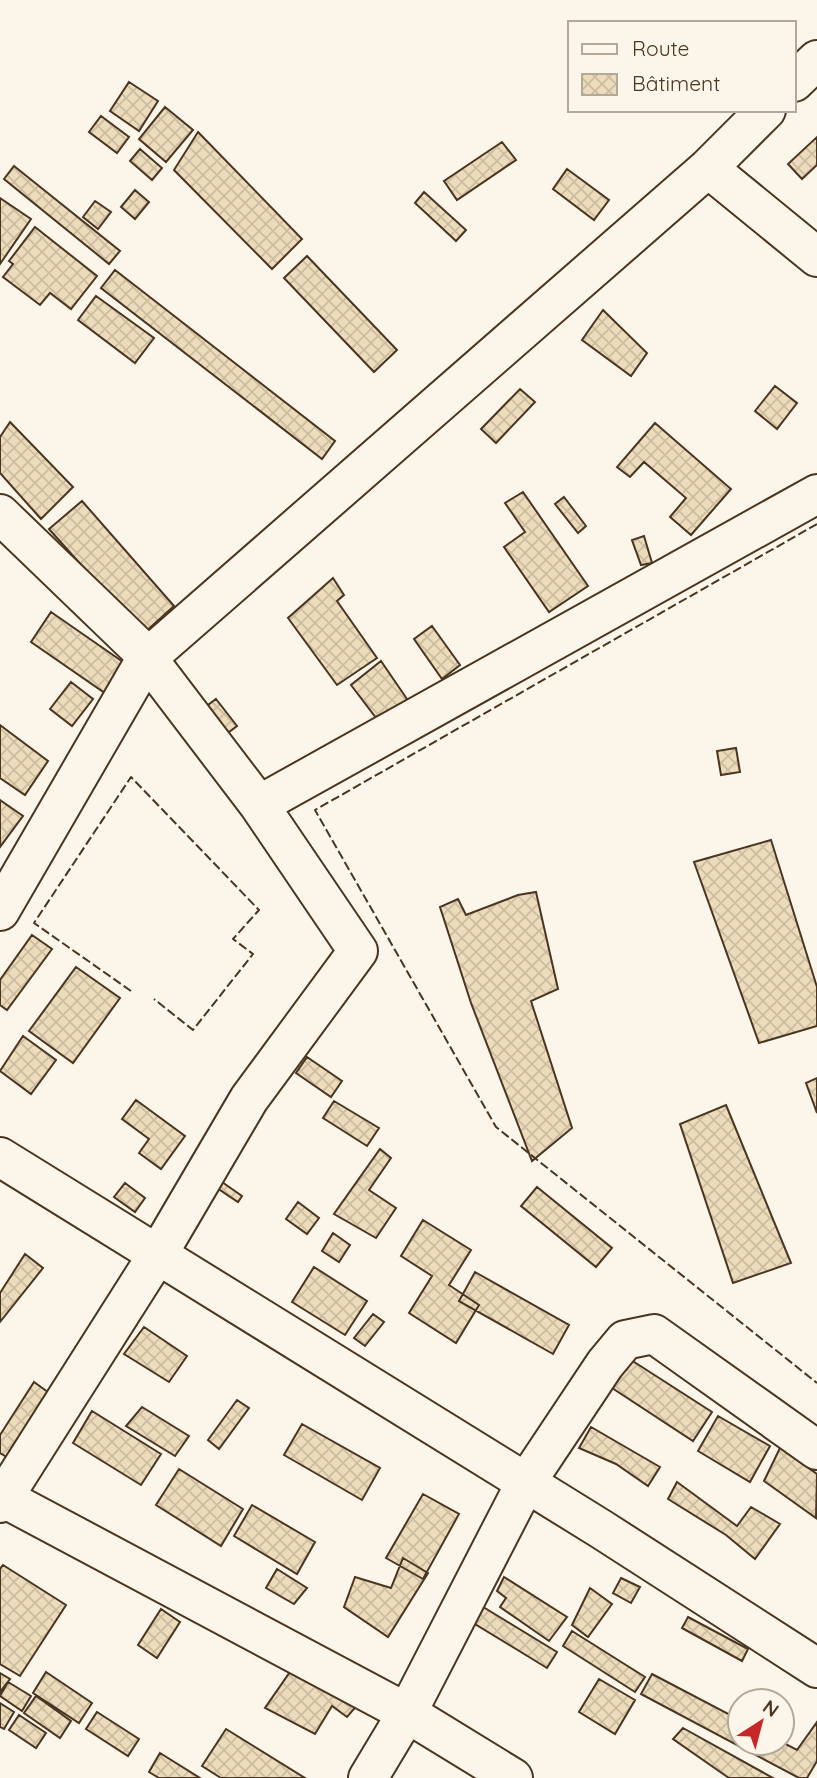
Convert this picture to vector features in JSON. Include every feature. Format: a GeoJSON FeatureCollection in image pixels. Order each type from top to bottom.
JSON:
{"type":"FeatureCollection","features":[{"type":"Feature","properties":{"kind":"street"},"geometry":{"type":"LineString","coordinates":[[796,80],[817,60]]}},
{"type":"Feature","properties":{"kind":"street"},"geometry":{"type":"LineString","coordinates":[[0,911],[146,659],[708,167],[764,112]]}},
{"type":"Feature","properties":{"kind":"street"},"geometry":{"type":"LineString","coordinates":[[708,167],[817,257]]}},
{"type":"Feature","properties":{"kind":"street"},"geometry":{"type":"LineString","coordinates":[[259,805],[817,494]]}},
{"type":"Feature","properties":{"kind":"street"},"geometry":{"type":"LineString","coordinates":[[0,513],[141,650],[259,805],[358,951],[248,1099],[158,1254],[1,1499],[407,1713],[513,1778]]}},
{"type":"Feature","properties":{"kind":"street"},"geometry":{"type":"LineString","coordinates":[[0,1157],[817,1668]]}},
{"type":"Feature","properties":{"kind":"street"},"geometry":{"type":"LineString","coordinates":[[368,1778],[407,1713],[525,1484],[605,1364],[625,1340],[654,1334],[817,1450]]}},
{"type":"Feature","properties":{"kind":"building"},"geometry":{"type":"Polygon","coordinates":[[[129,82],[158,101],[139,131],[110,111],[129,82]]]}},
{"type":"Feature","properties":{"kind":"building"},"geometry":{"type":"Polygon","coordinates":[[[165,107],[193,130],[166,162],[139,139],[165,107]]]}},
{"type":"Feature","properties":{"kind":"building"},"geometry":{"type":"Polygon","coordinates":[[[101,116],[129,137],[117,153],[89,132],[101,116]]]}},
{"type":"Feature","properties":{"kind":"building"},"geometry":{"type":"Polygon","coordinates":[[[198,132],[302,239],[272,269],[174,170],[198,132]]]}},
{"type":"Feature","properties":{"kind":"building"},"geometry":{"type":"Polygon","coordinates":[[[817,137],[817,165],[802,179],[788,164],[817,137]]]}},
{"type":"Feature","properties":{"kind":"building"},"geometry":{"type":"Polygon","coordinates":[[[502,142],[516,160],[457,200],[444,181],[502,142]]]}},
{"type":"Feature","properties":{"kind":"building"},"geometry":{"type":"Polygon","coordinates":[[[140,149],[162,168],[152,180],[130,161],[140,149]]]}},
{"type":"Feature","properties":{"kind":"building"},"geometry":{"type":"Polygon","coordinates":[[[14,166],[120,251],[109,264],[4,179],[14,166]]]}},
{"type":"Feature","properties":{"kind":"building"},"geometry":{"type":"Polygon","coordinates":[[[567,169],[609,200],[594,220],[553,189],[567,169]]]}},
{"type":"Feature","properties":{"kind":"building"},"geometry":{"type":"Polygon","coordinates":[[[135,190],[149,202],[135,219],[121,207],[135,190]]]}},
{"type":"Feature","properties":{"kind":"building"},"geometry":{"type":"Polygon","coordinates":[[[424,192],[466,230],[456,241],[415,203],[424,192]]]}},
{"type":"Feature","properties":{"kind":"building"},"geometry":{"type":"Polygon","coordinates":[[[0,198],[31,219],[0,264],[0,198]]]}},
{"type":"Feature","properties":{"kind":"building"},"geometry":{"type":"Polygon","coordinates":[[[95,201],[111,212],[98,229],[83,217],[95,201]]]}},
{"type":"Feature","properties":{"kind":"building"},"geometry":{"type":"Polygon","coordinates":[[[35,227],[97,276],[71,309],[50,293],[40,305],[3,277],[13,264],[9,261],[35,227]]]}},
{"type":"Feature","properties":{"kind":"building"},"geometry":{"type":"Polygon","coordinates":[[[307,256],[397,350],[374,372],[284,278],[307,256]]]}},
{"type":"Feature","properties":{"kind":"building"},"geometry":{"type":"Polygon","coordinates":[[[115,270],[335,441],[322,459],[101,288],[115,270]]]}},
{"type":"Feature","properties":{"kind":"building"},"geometry":{"type":"Polygon","coordinates":[[[96,296],[154,338],[135,363],[78,320],[96,296]]]}},
{"type":"Feature","properties":{"kind":"building"},"geometry":{"type":"Polygon","coordinates":[[[603,310],[647,353],[631,376],[582,340],[603,310]]]}},
{"type":"Feature","properties":{"kind":"building"},"geometry":{"type":"Polygon","coordinates":[[[775,386],[797,403],[777,429],[755,411],[775,386]]]}},
{"type":"Feature","properties":{"kind":"building"},"geometry":{"type":"Polygon","coordinates":[[[520,389],[535,402],[496,443],[481,429],[520,389]]]}},
{"type":"Feature","properties":{"kind":"building"},"geometry":{"type":"Polygon","coordinates":[[[10,422],[73,487],[41,519],[0,473],[0,437],[10,422]]]}},
{"type":"Feature","properties":{"kind":"building"},"geometry":{"type":"Polygon","coordinates":[[[655,423],[731,489],[691,535],[670,517],[686,498],[644,462],[630,477],[617,467],[655,423]]]}},
{"type":"Feature","properties":{"kind":"building"},"geometry":{"type":"Polygon","coordinates":[[[523,492],[588,586],[549,612],[504,547],[525,532],[505,503],[523,492]]]}},
{"type":"Feature","properties":{"kind":"building"},"geometry":{"type":"Polygon","coordinates":[[[564,497],[586,526],[578,533],[555,504],[564,497]]]}},
{"type":"Feature","properties":{"kind":"building"},"geometry":{"type":"Polygon","coordinates":[[[82,501],[174,606],[143,634],[49,529],[82,501]]]}},
{"type":"Feature","properties":{"kind":"building"},"geometry":{"type":"Polygon","coordinates":[[[644,536],[652,563],[641,565],[632,540],[644,536]]]}},
{"type":"Feature","properties":{"kind":"building"},"geometry":{"type":"Polygon","coordinates":[[[333,578],[344,595],[337,601],[377,658],[337,685],[288,618],[333,578]]]}},
{"type":"Feature","properties":{"kind":"building"},"geometry":{"type":"Polygon","coordinates":[[[51,612],[136,671],[115,700],[31,642],[51,612]]]}},
{"type":"Feature","properties":{"kind":"building"},"geometry":{"type":"Polygon","coordinates":[[[432,626],[460,665],[442,679],[414,639],[432,626]]]}},
{"type":"Feature","properties":{"kind":"building"},"geometry":{"type":"Polygon","coordinates":[[[381,661],[409,702],[380,723],[351,685],[381,661]]]}},
{"type":"Feature","properties":{"kind":"building"},"geometry":{"type":"Polygon","coordinates":[[[71,682],[93,699],[72,726],[50,709],[71,682]]]}},
{"type":"Feature","properties":{"kind":"building"},"geometry":{"type":"Polygon","coordinates":[[[216,699],[237,726],[221,738],[200,711],[216,699]]]}},
{"type":"Feature","properties":{"kind":"building"},"geometry":{"type":"Polygon","coordinates":[[[0,725],[48,761],[25,795],[0,778],[0,725]]]}},
{"type":"Feature","properties":{"kind":"building"},"geometry":{"type":"Polygon","coordinates":[[[736,748],[740,772],[721,775],[717,751],[736,748]]]}},
{"type":"Feature","properties":{"kind":"building"},"geometry":{"type":"Polygon","coordinates":[[[0,800],[23,816],[0,847],[0,800]]]}},
{"type":"Feature","properties":{"kind":"building"},"geometry":{"type":"Polygon","coordinates":[[[771,840],[817,987],[817,1026],[759,1043],[694,862],[771,840]]]}},
{"type":"Feature","properties":{"kind":"building"},"geometry":{"type":"Polygon","coordinates":[[[536,892],[558,989],[531,1001],[572,1128],[532,1161],[471,1003],[440,907],[458,899],[466,915],[518,895],[536,892]]]}},
{"type":"Feature","properties":{"kind":"building"},"geometry":{"type":"Polygon","coordinates":[[[32,935],[52,949],[7,1010],[0,1005],[0,980],[32,935]]]}},
{"type":"Feature","properties":{"kind":"building"},"geometry":{"type":"Polygon","coordinates":[[[76,967],[120,998],[73,1063],[29,1031],[76,967]]]}},
{"type":"Feature","properties":{"kind":"building"},"geometry":{"type":"Polygon","coordinates":[[[23,1036],[56,1060],[31,1094],[0,1071],[23,1036]]]}},
{"type":"Feature","properties":{"kind":"building"},"geometry":{"type":"Polygon","coordinates":[[[307,1057],[342,1081],[331,1097],[296,1073],[307,1057]]]}},
{"type":"Feature","properties":{"kind":"building"},"geometry":{"type":"Polygon","coordinates":[[[817,1078],[817,1113],[806,1083],[817,1078]]]}},
{"type":"Feature","properties":{"kind":"building"},"geometry":{"type":"Polygon","coordinates":[[[136,1100],[185,1136],[161,1169],[139,1153],[149,1139],[122,1119],[136,1100]]]}},
{"type":"Feature","properties":{"kind":"building"},"geometry":{"type":"Polygon","coordinates":[[[334,1101],[379,1128],[367,1146],[323,1118],[334,1101]]]}},
{"type":"Feature","properties":{"kind":"building"},"geometry":{"type":"Polygon","coordinates":[[[726,1105],[791,1263],[733,1283],[680,1124],[726,1105]]]}},
{"type":"Feature","properties":{"kind":"building"},"geometry":{"type":"Polygon","coordinates":[[[380,1149],[391,1158],[369,1190],[396,1208],[376,1238],[334,1214],[380,1149]]]}},
{"type":"Feature","properties":{"kind":"building"},"geometry":{"type":"Polygon","coordinates":[[[222,1182],[242,1196],[238,1202],[217,1188],[222,1182]]]}},
{"type":"Feature","properties":{"kind":"building"},"geometry":{"type":"Polygon","coordinates":[[[125,1183],[145,1198],[135,1212],[114,1197],[125,1183]]]}},
{"type":"Feature","properties":{"kind":"building"},"geometry":{"type":"Polygon","coordinates":[[[537,1187],[612,1248],[596,1267],[521,1206],[537,1187]]]}},
{"type":"Feature","properties":{"kind":"building"},"geometry":{"type":"Polygon","coordinates":[[[298,1202],[319,1218],[307,1234],[286,1219],[298,1202]]]}},
{"type":"Feature","properties":{"kind":"building"},"geometry":{"type":"Polygon","coordinates":[[[423,1220],[471,1250],[449,1285],[479,1305],[456,1343],[409,1313],[432,1276],[401,1256],[423,1220]]]}},
{"type":"Feature","properties":{"kind":"building"},"geometry":{"type":"Polygon","coordinates":[[[333,1233],[350,1245],[339,1262],[322,1251],[333,1233]]]}},
{"type":"Feature","properties":{"kind":"building"},"geometry":{"type":"Polygon","coordinates":[[[25,1254],[43,1268],[0,1322],[0,1293],[25,1254]]]}},
{"type":"Feature","properties":{"kind":"building"},"geometry":{"type":"Polygon","coordinates":[[[314,1267],[367,1301],[345,1335],[292,1302],[314,1267]]]}},
{"type":"Feature","properties":{"kind":"building"},"geometry":{"type":"Polygon","coordinates":[[[475,1272],[569,1325],[553,1354],[459,1301],[475,1272]]]}},
{"type":"Feature","properties":{"kind":"building"},"geometry":{"type":"Polygon","coordinates":[[[373,1314],[384,1322],[365,1346],[354,1338],[373,1314]]]}},
{"type":"Feature","properties":{"kind":"building"},"geometry":{"type":"Polygon","coordinates":[[[144,1327],[187,1356],[169,1382],[124,1354],[144,1327]]]}},
{"type":"Feature","properties":{"kind":"building"},"geometry":{"type":"Polygon","coordinates":[[[628,1358],[712,1412],[693,1441],[609,1386],[628,1358]]]}},
{"type":"Feature","properties":{"kind":"building"},"geometry":{"type":"Polygon","coordinates":[[[34,1382],[52,1395],[10,1459],[0,1453],[0,1435],[34,1382]]]}},
{"type":"Feature","properties":{"kind":"building"},"geometry":{"type":"Polygon","coordinates":[[[237,1400],[249,1408],[219,1449],[208,1440],[237,1400]]]}},
{"type":"Feature","properties":{"kind":"building"},"geometry":{"type":"Polygon","coordinates":[[[142,1407],[189,1436],[175,1456],[126,1426],[142,1407]]]}},
{"type":"Feature","properties":{"kind":"building"},"geometry":{"type":"Polygon","coordinates":[[[92,1411],[161,1454],[141,1485],[73,1443],[92,1411]]]}},
{"type":"Feature","properties":{"kind":"building"},"geometry":{"type":"Polygon","coordinates":[[[718,1416],[770,1446],[750,1482],[698,1451],[718,1416]]]}},
{"type":"Feature","properties":{"kind":"building"},"geometry":{"type":"Polygon","coordinates":[[[302,1424],[380,1468],[362,1500],[284,1455],[302,1424]]]}},
{"type":"Feature","properties":{"kind":"building"},"geometry":{"type":"Polygon","coordinates":[[[591,1427],[660,1467],[648,1486],[616,1464],[579,1448],[591,1427]]]}},
{"type":"Feature","properties":{"kind":"building"},"geometry":{"type":"Polygon","coordinates":[[[780,1448],[817,1474],[816,1518],[764,1481],[780,1448]]]}},
{"type":"Feature","properties":{"kind":"building"},"geometry":{"type":"Polygon","coordinates":[[[179,1469],[243,1509],[221,1546],[156,1505],[179,1469]]]}},
{"type":"Feature","properties":{"kind":"building"},"geometry":{"type":"Polygon","coordinates":[[[677,1482],[737,1526],[751,1507],[780,1524],[755,1559],[726,1535],[668,1499],[677,1482]]]}},
{"type":"Feature","properties":{"kind":"building"},"geometry":{"type":"Polygon","coordinates":[[[423,1494],[459,1514],[423,1579],[386,1558],[423,1494]]]}},
{"type":"Feature","properties":{"kind":"building"},"geometry":{"type":"Polygon","coordinates":[[[252,1505],[315,1542],[297,1574],[234,1536],[252,1505]]]}},
{"type":"Feature","properties":{"kind":"building"},"geometry":{"type":"Polygon","coordinates":[[[403,1558],[428,1573],[388,1637],[344,1607],[355,1577],[391,1588],[403,1558]]]}},
{"type":"Feature","properties":{"kind":"building"},"geometry":{"type":"Polygon","coordinates":[[[3,1565],[66,1605],[20,1676],[0,1664],[0,1569],[3,1565]]]}},
{"type":"Feature","properties":{"kind":"building"},"geometry":{"type":"Polygon","coordinates":[[[277,1569],[307,1588],[294,1604],[266,1588],[277,1569]]]}},
{"type":"Feature","properties":{"kind":"building"},"geometry":{"type":"Polygon","coordinates":[[[504,1577],[567,1617],[549,1641],[500,1607],[506,1598],[497,1591],[504,1577]]]}},
{"type":"Feature","properties":{"kind":"building"},"geometry":{"type":"Polygon","coordinates":[[[621,1578],[640,1587],[631,1603],[613,1593],[621,1578]]]}},
{"type":"Feature","properties":{"kind":"building"},"geometry":{"type":"Polygon","coordinates":[[[590,1588],[612,1604],[588,1637],[572,1625],[590,1588]]]}},
{"type":"Feature","properties":{"kind":"building"},"geometry":{"type":"Polygon","coordinates":[[[475,1602],[557,1652],[547,1668],[470,1621],[475,1602]]]}},
{"type":"Feature","properties":{"kind":"building"},"geometry":{"type":"Polygon","coordinates":[[[161,1609],[180,1622],[157,1658],[138,1645],[161,1609]]]}},
{"type":"Feature","properties":{"kind":"building"},"geometry":{"type":"Polygon","coordinates":[[[688,1617],[748,1649],[742,1661],[682,1628],[688,1617]]]}},
{"type":"Feature","properties":{"kind":"building"},"geometry":{"type":"Polygon","coordinates":[[[572,1631],[645,1677],[635,1692],[563,1646],[572,1631]]]}},
{"type":"Feature","properties":{"kind":"building"},"geometry":{"type":"Polygon","coordinates":[[[299,1659],[360,1702],[347,1717],[332,1706],[315,1734],[265,1708],[299,1659]]]}},
{"type":"Feature","properties":{"kind":"building"},"geometry":{"type":"Polygon","coordinates":[[[46,1672],[92,1703],[79,1723],[33,1693],[46,1672]]]}},
{"type":"Feature","properties":{"kind":"building"},"geometry":{"type":"Polygon","coordinates":[[[0,1673],[10,1679],[0,1692],[0,1673]]]}},
{"type":"Feature","properties":{"kind":"building"},"geometry":{"type":"Polygon","coordinates":[[[652,1674],[726,1713],[726,1739],[641,1694],[652,1674]]]}},
{"type":"Feature","properties":{"kind":"building"},"geometry":{"type":"Polygon","coordinates":[[[599,1679],[635,1700],[615,1734],[579,1712],[599,1679]]]}},
{"type":"Feature","properties":{"kind":"building"},"geometry":{"type":"Polygon","coordinates":[[[8,1682],[31,1696],[22,1711],[0,1696],[8,1682]]]}},
{"type":"Feature","properties":{"kind":"building"},"geometry":{"type":"Polygon","coordinates":[[[36,1696],[71,1721],[60,1738],[24,1713],[36,1696]]]}},
{"type":"Feature","properties":{"kind":"building"},"geometry":{"type":"Polygon","coordinates":[[[0,1703],[14,1712],[4,1729],[0,1727],[0,1703]]]}},
{"type":"Feature","properties":{"kind":"building"},"geometry":{"type":"Polygon","coordinates":[[[97,1712],[139,1739],[128,1756],[86,1729],[97,1712]]]}},
{"type":"Feature","properties":{"kind":"building"},"geometry":{"type":"Polygon","coordinates":[[[19,1715],[46,1733],[36,1748],[9,1730],[19,1715]]]}},
{"type":"Feature","properties":{"kind":"building"},"geometry":{"type":"Polygon","coordinates":[[[817,1722],[817,1761],[807,1778],[799,1778],[760,1757],[796,1757],[796,1749],[817,1722]]]}},
{"type":"Feature","properties":{"kind":"building"},"geometry":{"type":"Polygon","coordinates":[[[683,1728],[726,1752],[726,1757],[735,1757],[773,1778],[729,1778],[673,1739],[683,1728]]]}},
{"type":"Feature","properties":{"kind":"building"},"geometry":{"type":"Polygon","coordinates":[[[226,1729],[305,1778],[221,1778],[202,1766],[226,1729]]]}},
{"type":"Feature","properties":{"kind":"building"},"geometry":{"type":"Polygon","coordinates":[[[160,1753],[200,1778],[159,1778],[149,1772],[160,1753]]]}},
{"type":"Feature","properties":{"kind":"fence"},"geometry":{"type":"LineString","coordinates":[[817,524],[315,810],[496,1127],[817,1383]]}},
{"type":"Feature","properties":{"kind":"fence"},"geometry":{"type":"LineString","coordinates":[[131,991],[34,923],[131,777],[259,910],[233,939],[253,954],[193,1030],[154,999]]}}]}
